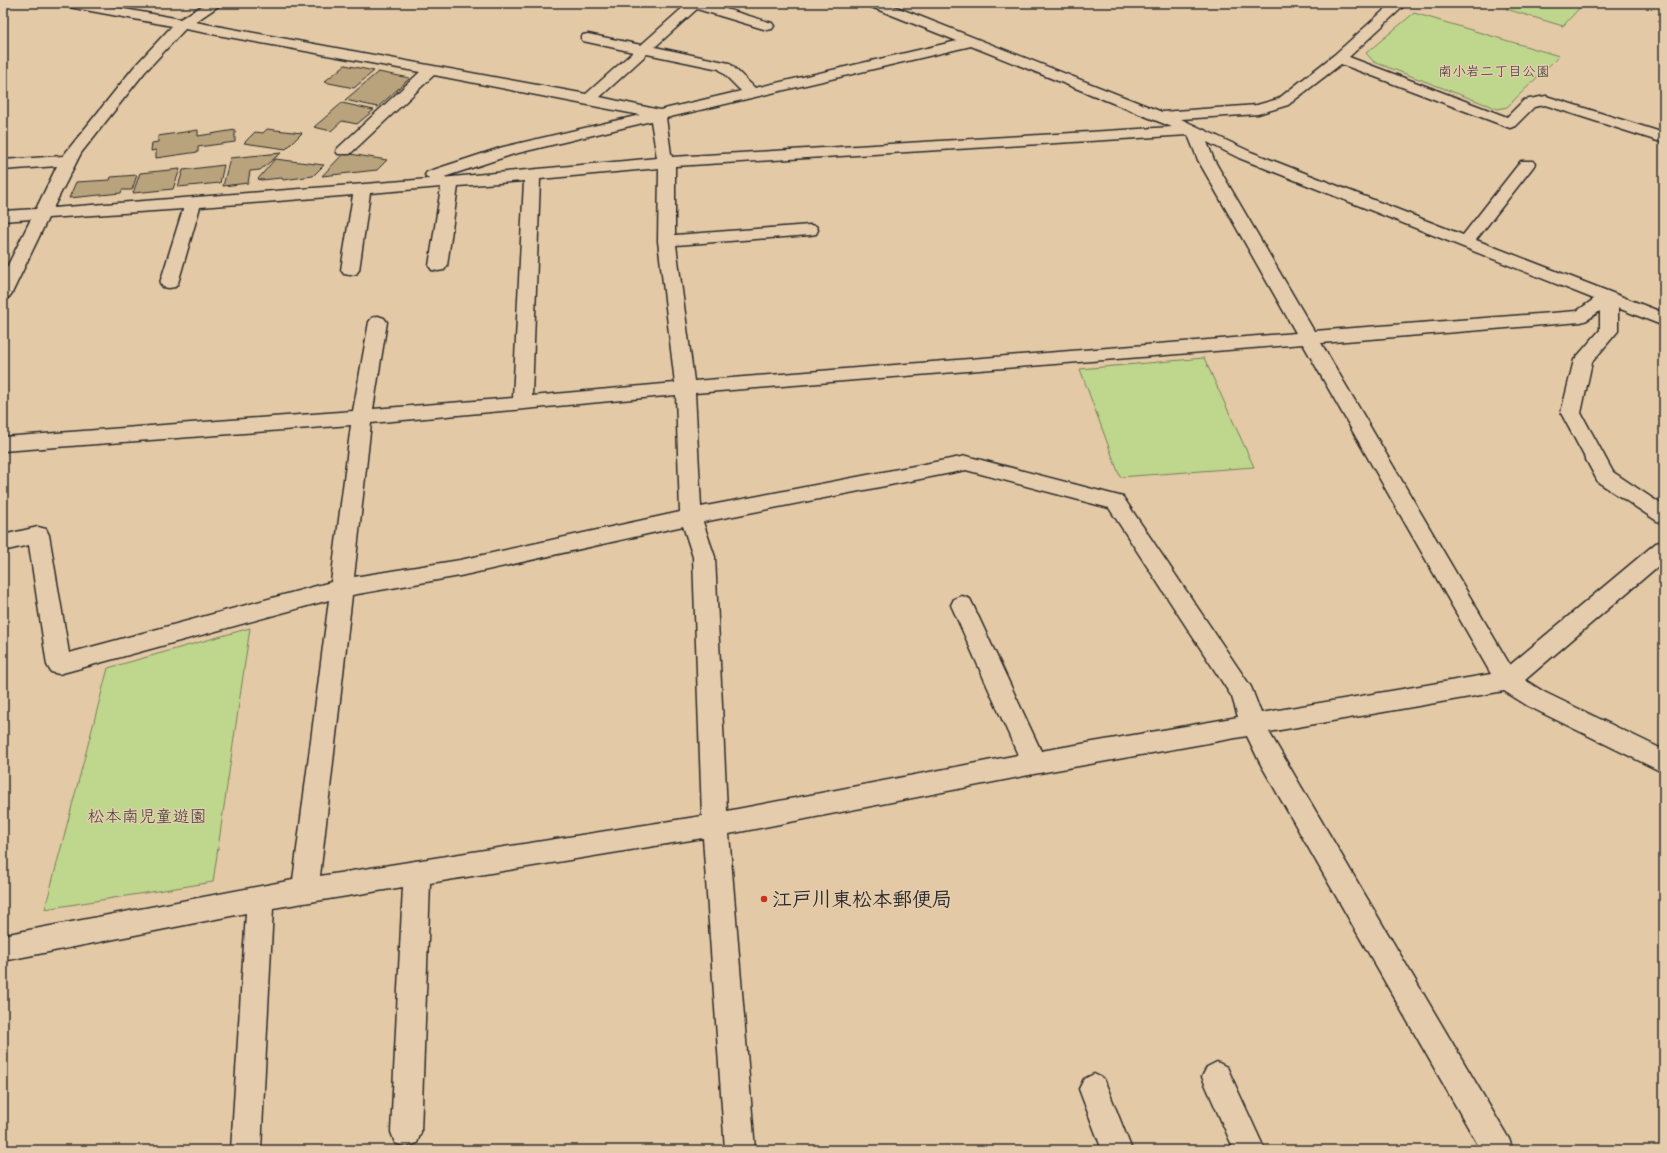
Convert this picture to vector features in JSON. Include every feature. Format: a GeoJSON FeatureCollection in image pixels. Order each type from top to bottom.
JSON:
{"type":"FeatureCollection","features":[{"type":"Feature","properties":{"kind":"street"},"geometry":{"type":"LineString","coordinates":[[69,3],[589,99],[658,114]]}},
{"type":"Feature","properties":{"kind":"street"},"geometry":{"type":"LineString","coordinates":[[3,293],[68,160],[139,70],[182,24],[216,3]]}},
{"type":"Feature","properties":{"kind":"street"},"geometry":{"type":"LineString","coordinates":[[589,99],[695,3],[766,26]]}},
{"type":"Feature","properties":{"kind":"street"},"geometry":{"type":"LineString","coordinates":[[874,3],[1194,130],[1245,155],[1609,297],[1664,320]]}},
{"type":"Feature","properties":{"kind":"street"},"geometry":{"type":"LineString","coordinates":[[1159,116],[1258,109],[1283,102],[1339,58],[1400,3]]}},
{"type":"Feature","properties":{"kind":"street"},"geometry":{"type":"LineString","coordinates":[[588,38],[724,66],[751,93]]}},
{"type":"Feature","properties":{"kind":"street"},"geometry":{"type":"LineString","coordinates":[[401,186],[509,150],[971,42]]}},
{"type":"Feature","properties":{"kind":"street"},"geometry":{"type":"LineString","coordinates":[[1339,58],[1510,123],[1529,103],[1546,100],[1664,138]]}},
{"type":"Feature","properties":{"kind":"street"},"geometry":{"type":"LineString","coordinates":[[344,151],[431,70]]}},
{"type":"Feature","properties":{"kind":"street"},"geometry":{"type":"LineString","coordinates":[[658,114],[663,154],[667,162],[667,241],[685,387],[691,517],[704,556],[715,825],[740,1150]]}},
{"type":"Feature","properties":{"kind":"street"},"geometry":{"type":"LineString","coordinates":[[3,216],[193,203],[532,175],[667,162],[1194,130]]}},
{"type":"Feature","properties":{"kind":"street"},"geometry":{"type":"LineString","coordinates":[[1194,130],[1206,160],[1507,681],[1536,698],[1664,762]]}},
{"type":"Feature","properties":{"kind":"street"},"geometry":{"type":"LineString","coordinates":[[3,165],[68,160]]}},
{"type":"Feature","properties":{"kind":"street"},"geometry":{"type":"LineString","coordinates":[[1466,242],[1527,164]]}},
{"type":"Feature","properties":{"kind":"street"},"geometry":{"type":"LineString","coordinates":[[522,404],[532,175]]}},
{"type":"Feature","properties":{"kind":"street"},"geometry":{"type":"LineString","coordinates":[[438,266],[450,182]]}},
{"type":"Feature","properties":{"kind":"street"},"geometry":{"type":"LineString","coordinates":[[350,270],[362,189]]}},
{"type":"Feature","properties":{"kind":"street"},"geometry":{"type":"LineString","coordinates":[[169,283],[193,203]]}},
{"type":"Feature","properties":{"kind":"street"},"geometry":{"type":"LineString","coordinates":[[667,241],[810,230]]}},
{"type":"Feature","properties":{"kind":"street"},"geometry":{"type":"LineString","coordinates":[[3,444],[362,417],[522,404],[685,387],[1581,316],[1609,297]]}},
{"type":"Feature","properties":{"kind":"street"},"geometry":{"type":"LineString","coordinates":[[1609,297],[1609,331],[1583,360],[1571,413],[1605,478],[1664,516]]}},
{"type":"Feature","properties":{"kind":"street"},"geometry":{"type":"LineString","coordinates":[[304,890],[362,417],[378,322]]}},
{"type":"Feature","properties":{"kind":"street"},"geometry":{"type":"LineString","coordinates":[[3,544],[38,536],[59,665],[342,588],[460,568],[691,517],[966,463],[1116,502],[1243,694],[1253,725],[1498,1150]]}},
{"type":"Feature","properties":{"kind":"street"},"geometry":{"type":"LineString","coordinates":[[3,948],[304,890],[715,825],[1034,763],[1507,681],[1664,549]]}},
{"type":"Feature","properties":{"kind":"street"},"geometry":{"type":"LineString","coordinates":[[962,605],[1034,763]]}},
{"type":"Feature","properties":{"kind":"street"},"geometry":{"type":"LineString","coordinates":[[406,1132],[417,873]]}},
{"type":"Feature","properties":{"kind":"street"},"geometry":{"type":"LineString","coordinates":[[246,1150],[260,898]]}},
{"type":"Feature","properties":{"kind":"street"},"geometry":{"type":"LineString","coordinates":[[1217,1077],[1250,1150]]}},
{"type":"Feature","properties":{"kind":"street"},"geometry":{"type":"LineString","coordinates":[[1094,1089],[1117,1150]]}},
{"type":"Feature","properties":{"kind":"green space"},"geometry":{"type":"Polygon","coordinates":[[[1512,3],[1584,3],[1563,26],[1506,9],[1512,3]]]}},
{"type":"Feature","properties":{"kind":"green space","name":"南小岩二丁目公園"},"geometry":{"type":"Polygon","coordinates":[[[1414,13],[1559,56],[1507,107],[1498,109],[1374,62],[1366,53],[1414,13]]]}},
{"type":"Feature","properties":{"kind":"green space"},"geometry":{"type":"Polygon","coordinates":[[[1204,358],[1254,467],[1120,477],[1080,369],[1204,358]]]}},
{"type":"Feature","properties":{"kind":"green space","name":"松本南児童遊園"},"geometry":{"type":"Polygon","coordinates":[[[250,628],[213,882],[45,909],[108,668],[250,628]]]}},
{"type":"Feature","properties":{"kind":"building"},"geometry":{"type":"Polygon","coordinates":[[[345,65],[374,71],[354,88],[324,82],[345,65]]]}},
{"type":"Feature","properties":{"kind":"building"},"geometry":{"type":"Polygon","coordinates":[[[378,72],[410,78],[378,107],[345,100],[378,72]]]}},
{"type":"Feature","properties":{"kind":"building"},"geometry":{"type":"Polygon","coordinates":[[[342,103],[374,110],[357,124],[342,121],[331,131],[314,127],[342,103]]]}},
{"type":"Feature","properties":{"kind":"building"},"geometry":{"type":"Polygon","coordinates":[[[267,129],[302,133],[286,149],[244,143],[255,132],[263,133],[267,129]]]}},
{"type":"Feature","properties":{"kind":"building"},"geometry":{"type":"Polygon","coordinates":[[[198,130],[198,136],[235,130],[235,142],[198,147],[198,152],[156,158],[156,150],[151,151],[152,143],[158,142],[158,136],[198,130]]]}},
{"type":"Feature","properties":{"kind":"building"},"geometry":{"type":"Polygon","coordinates":[[[281,153],[260,170],[250,171],[248,183],[223,186],[230,158],[281,153]]]}},
{"type":"Feature","properties":{"kind":"building"},"geometry":{"type":"Polygon","coordinates":[[[344,153],[387,160],[377,170],[322,176],[344,153]]]}},
{"type":"Feature","properties":{"kind":"building"},"geometry":{"type":"Polygon","coordinates":[[[275,159],[324,165],[313,176],[283,180],[282,178],[258,179],[275,159]]]}},
{"type":"Feature","properties":{"kind":"building"},"geometry":{"type":"Polygon","coordinates":[[[224,165],[220,183],[178,187],[183,170],[224,165]]]}},
{"type":"Feature","properties":{"kind":"building"},"geometry":{"type":"Polygon","coordinates":[[[180,169],[173,189],[133,193],[140,173],[180,169]]]}},
{"type":"Feature","properties":{"kind":"building"},"geometry":{"type":"Polygon","coordinates":[[[137,175],[132,190],[122,190],[121,193],[69,198],[76,182],[110,180],[111,177],[137,175]]]}},
{"type":"Feature","properties":{"kind":"place","name":"江戸川東松本郵便局"},"geometry":{"type":"Point","coordinates":[764,899]}}]}
